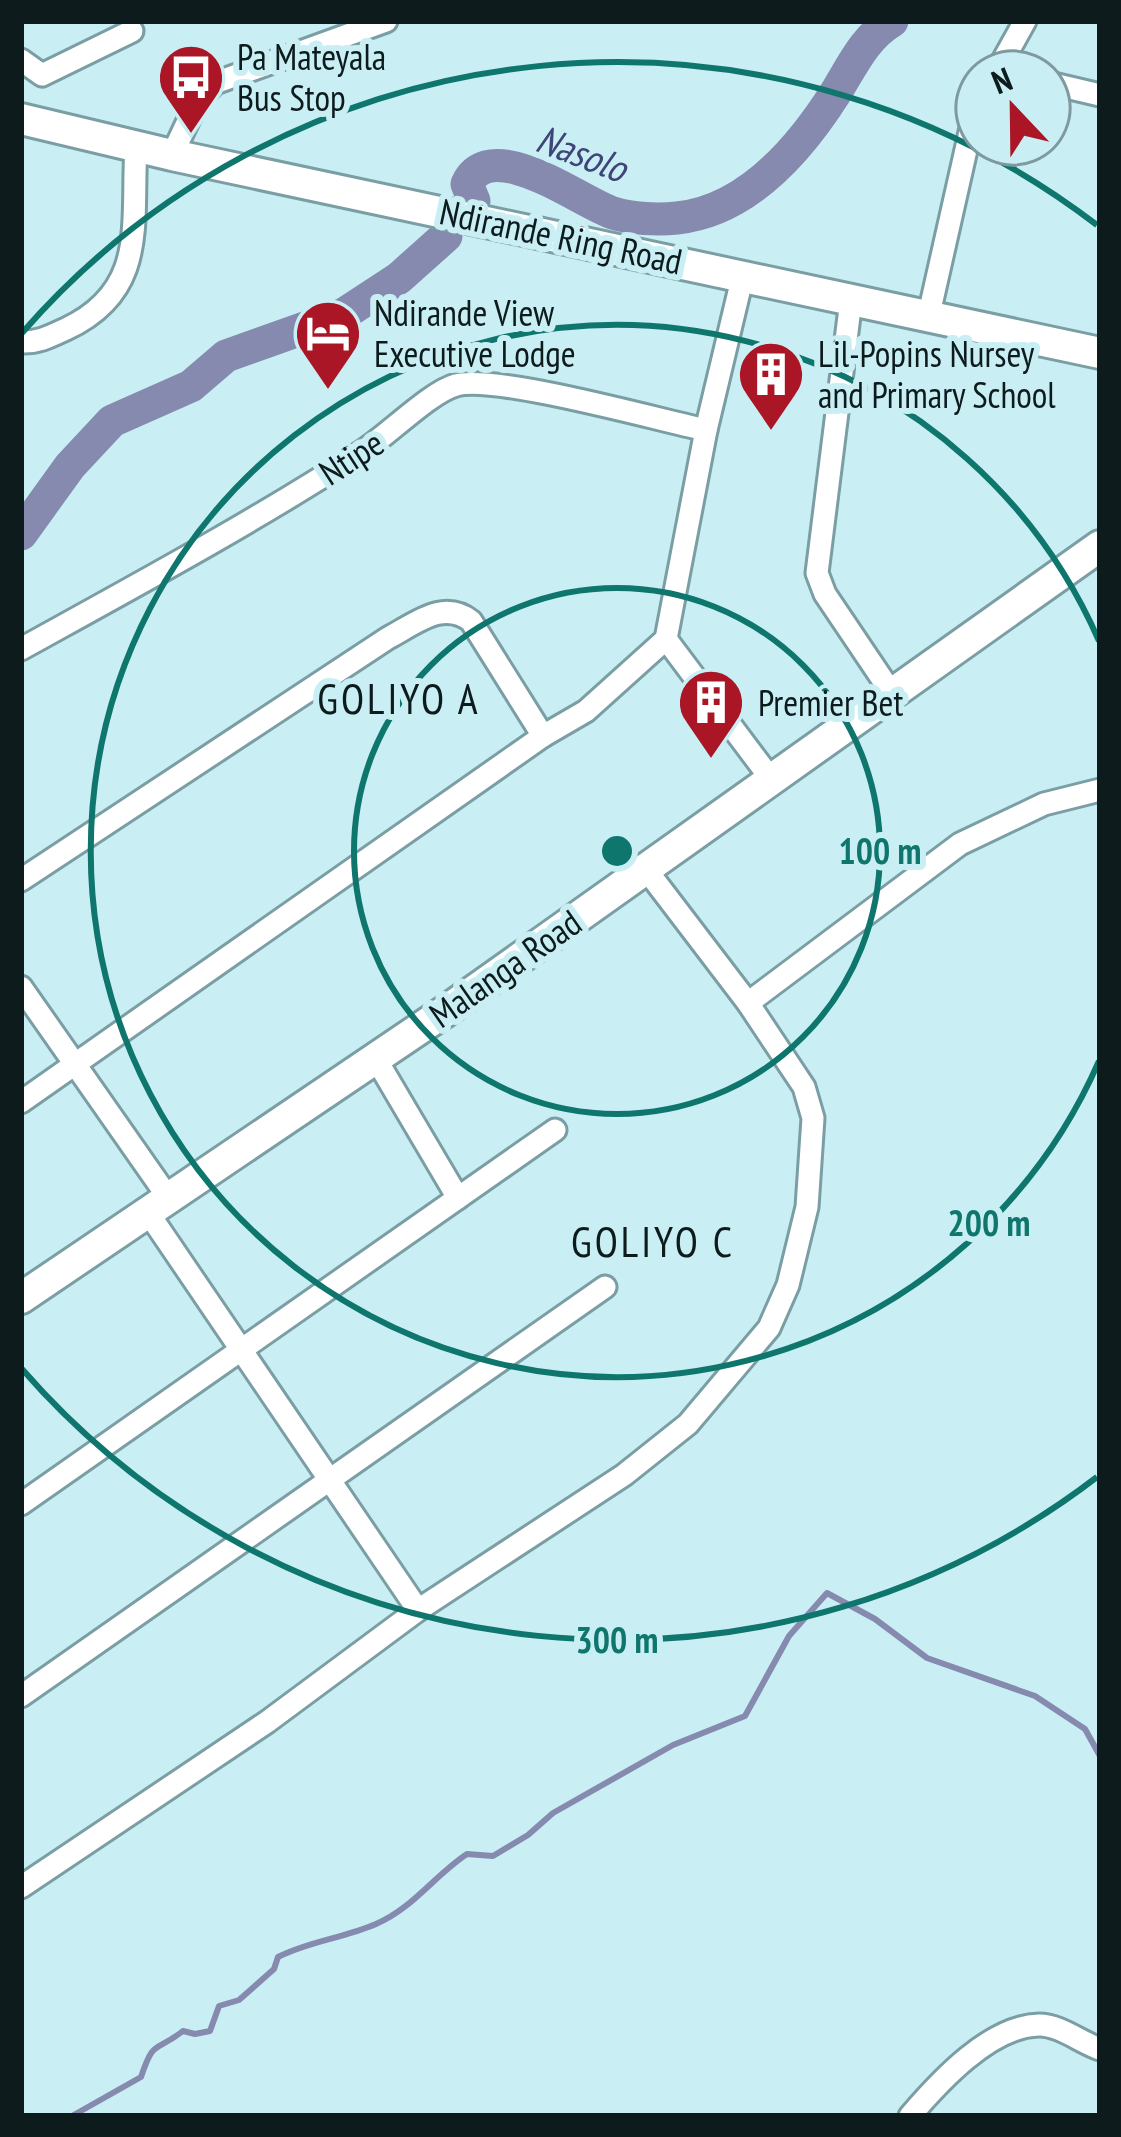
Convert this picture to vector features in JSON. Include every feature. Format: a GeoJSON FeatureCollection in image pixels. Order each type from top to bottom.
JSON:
{"type":"FeatureCollection","features":[{"type":"Feature","properties":{"kind":"street"},"geometry":{"type":"LineString","coordinates":[[172,155],[197,102],[215,83],[386,21]]}},
{"type":"Feature","properties":{"kind":"street"},"geometry":{"type":"LineString","coordinates":[[1009,48],[1025,21]]}},
{"type":"Feature","properties":{"kind":"street"},"geometry":{"type":"LineString","coordinates":[[21,60],[42,75],[132,31]]}},
{"type":"Feature","properties":{"kind":"street","name":"Ndirande Ring Road"},"geometry":{"type":"LineString","coordinates":[[21,119],[1100,353]]}},
{"type":"Feature","properties":{"kind":"street"},"geometry":{"type":"LineString","coordinates":[[21,342],[38,341],[84,321],[109,298],[133,256],[136,146]]}},
{"type":"Feature","properties":{"kind":"street"},"geometry":{"type":"LineString","coordinates":[[929,314],[962,168]]}},
{"type":"Feature","properties":{"kind":"street"},"geometry":{"type":"LineString","coordinates":[[21,1102],[543,736],[586,711],[666,639],[706,430],[743,275]]}},
{"type":"Feature","properties":{"kind":"street"},"geometry":{"type":"LineString","coordinates":[[850,300],[817,573],[824,594],[893,695]]}},
{"type":"Feature","properties":{"kind":"street","name":"Ntipe"},"geometry":{"type":"LineString","coordinates":[[21,649],[146,582],[302,489],[456,385],[476,383],[565,399],[706,430]]}},
{"type":"Feature","properties":{"kind":"street","name":"Malanga Road"},"geometry":{"type":"LineString","coordinates":[[21,1298],[376,1059],[1100,546]]}},
{"type":"Feature","properties":{"kind":"street"},"geometry":{"type":"LineString","coordinates":[[21,880],[388,638],[441,610],[461,613],[471,621],[543,736]]}},
{"type":"Feature","properties":{"kind":"street"},"geometry":{"type":"LineString","coordinates":[[666,639],[771,779]]}},
{"type":"Feature","properties":{"kind":"street"},"geometry":{"type":"LineString","coordinates":[[748,1003],[961,844],[1044,804],[1100,790]]}},
{"type":"Feature","properties":{"kind":"street"},"geometry":{"type":"LineString","coordinates":[[21,1887],[267,1722],[418,1610],[552,1525],[672,1436],[735,1373],[769,1328],[788,1285],[807,1207],[813,1118],[804,1087],[748,1003],[645,868]]}},
{"type":"Feature","properties":{"kind":"street"},"geometry":{"type":"LineString","coordinates":[[21,987],[76,1063],[240,1350],[418,1610]]}},
{"type":"Feature","properties":{"kind":"street"},"geometry":{"type":"LineString","coordinates":[[376,1059],[458,1198]]}},
{"type":"Feature","properties":{"kind":"street"},"geometry":{"type":"LineString","coordinates":[[21,1504],[555,1130]]}},
{"type":"Feature","properties":{"kind":"street"},"geometry":{"type":"LineString","coordinates":[[21,1696],[605,1287]]}},
{"type":"Feature","properties":{"kind":"street"},"geometry":{"type":"LineString","coordinates":[[910,2116],[980,2047],[1023,2028],[1042,2024],[1100,2049]]}},
{"type":"Feature","properties":{"kind":"waterway","name":"Nasolo"},"geometry":{"type":"LineString","coordinates":[[474,201],[467,184],[479,170],[495,165],[537,175],[628,217],[677,218],[726,203],[749,190],[788,155],[867,44],[892,21]]}},
{"type":"Feature","properties":{"kind":"waterway","name":"Nasolo"},"geometry":{"type":"LineString","coordinates":[[446,236],[448,231]]}},
{"type":"Feature","properties":{"kind":"waterway","name":"Nasolo"},"geometry":{"type":"LineString","coordinates":[[21,534],[70,466],[112,421],[191,386],[226,356],[344,314],[399,278],[446,236]]}},
{"type":"Feature","properties":{"kind":"waterway"},"geometry":{"type":"LineString","coordinates":[[72,2116],[141,2077],[153,2051],[183,2031],[210,2031],[219,2006],[239,2000],[274,1969],[278,1957],[389,1918],[467,1854],[493,1856],[553,1813],[673,1745],[745,1716],[789,1636],[827,1593],[875,1619],[927,1658],[1035,1696],[1085,1729],[1100,1756]]}},
{"type":"Feature","properties":{"kind":"place","name":"Pa Mateyala Bus Stop"},"geometry":{"type":"Point","coordinates":[191,136]}},
{"type":"Feature","properties":{"kind":"place","name":"Ndirande View Executive Lodge"},"geometry":{"type":"Point","coordinates":[328,392]}},
{"type":"Feature","properties":{"kind":"place","name":"Lil-Popins Nursey and Primary School"},"geometry":{"type":"Point","coordinates":[771,433]}},
{"type":"Feature","properties":{"kind":"place","name":"Premier Bet"},"geometry":{"type":"Point","coordinates":[711,761]}},
{"type":"Feature","properties":{"kind":"district","name":"GOLIYO A"},"geometry":{"type":"Point","coordinates":[399,698]}},
{"type":"Feature","properties":{"kind":"district","name":"GOLIYO C"},"geometry":{"type":"Point","coordinates":[653,1241]}}]}
